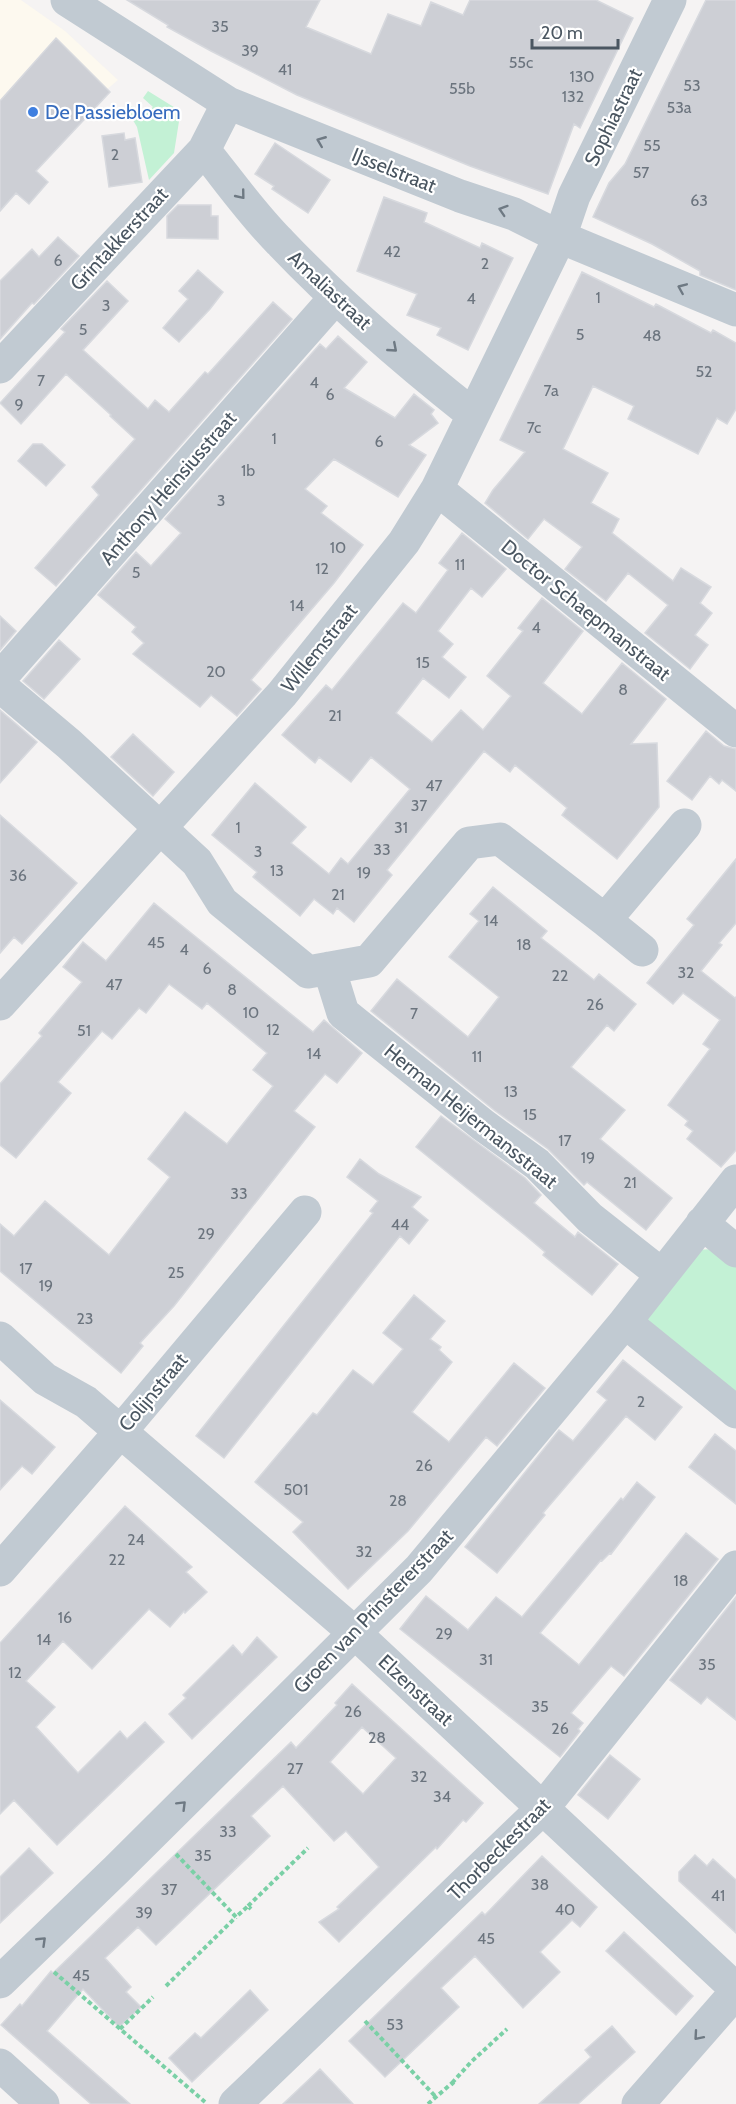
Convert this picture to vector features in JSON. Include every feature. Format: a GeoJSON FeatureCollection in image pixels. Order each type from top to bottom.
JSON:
{"type":"FeatureCollection","features":[{"type":"Feature","properties":{"kind":"street","name":"IJsselstraat"},"geometry":{"type":"LineString","coordinates":[[67,0],[228,103],[460,196],[514,214],[560,237],[736,310]]}},
{"type":"Feature","properties":{"kind":"street","name":"Sophiastraat"},"geometry":{"type":"LineString","coordinates":[[560,237],[574,196],[670,0]]}},
{"type":"Feature","properties":{"kind":"street","name":"Grintakkerstraat"},"geometry":{"type":"LineString","coordinates":[[0,367],[204,150],[228,103]]}},
{"type":"Feature","properties":{"kind":"street","name":"Amaliastraat"},"geometry":{"type":"LineString","coordinates":[[204,150],[278,240],[335,298],[472,414]]}},
{"type":"Feature","properties":{"kind":"street","name":"Willemstraat"},"geometry":{"type":"LineString","coordinates":[[0,1004],[282,694],[404,542],[436,489],[560,237]]}},
{"type":"Feature","properties":{"kind":"street","name":"Anthony Heinsiusstraat"},"geometry":{"type":"LineString","coordinates":[[0,678],[335,298]]}},
{"type":"Feature","properties":{"kind":"street","name":"Doctor Schaepmanstraat"},"geometry":{"type":"LineString","coordinates":[[436,489],[736,731]]}},
{"type":"Feature","properties":{"kind":"street"},"geometry":{"type":"LineString","coordinates":[[0,686],[69,744],[197,862],[222,902],[308,972],[369,961],[469,843],[500,839],[642,950]]}},
{"type":"Feature","properties":{"kind":"street"},"geometry":{"type":"LineString","coordinates":[[605,920],[686,825]]}},
{"type":"Feature","properties":{"kind":"street","name":"Herman Heijermansstraat"},"geometry":{"type":"LineString","coordinates":[[329,968],[343,1012],[483,1125],[537,1164],[590,1218],[661,1274]]}},
{"type":"Feature","properties":{"kind":"street","name":"Groen van Prinstererstraat"},"geometry":{"type":"LineString","coordinates":[[0,1982],[419,1569],[625,1322],[736,1181]]}},
{"type":"Feature","properties":{"kind":"street","name":"Colijnstraat"},"geometry":{"type":"LineString","coordinates":[[0,1570],[121,1431],[305,1212]]}},
{"type":"Feature","properties":{"kind":"street"},"geometry":{"type":"LineString","coordinates":[[702,1222],[736,1251]]}},
{"type":"Feature","properties":{"kind":"street"},"geometry":{"type":"LineString","coordinates":[[625,1322],[736,1412]]}},
{"type":"Feature","properties":{"kind":"street","name":"Elzenstraat"},"geometry":{"type":"LineString","coordinates":[[0,1338],[45,1378],[86,1402],[121,1431],[355,1633],[736,1991]]}},
{"type":"Feature","properties":{"kind":"street","name":"Thorbeckestraat"},"geometry":{"type":"LineString","coordinates":[[235,2104],[543,1808],[736,1567]]}},
{"type":"Feature","properties":{"kind":"street"},"geometry":{"type":"LineString","coordinates":[[638,2104],[736,1991]]}},
{"type":"Feature","properties":{"kind":"street"},"geometry":{"type":"LineString","coordinates":[[0,2065],[43,2104]]}},
{"type":"Feature","properties":{"kind":"path"},"geometry":{"type":"LineString","coordinates":[[154,1832],[236,1917]]}},
{"type":"Feature","properties":{"kind":"path"},"geometry":{"type":"LineString","coordinates":[[165,1986],[236,1917],[249,1908],[308,1848]]}},
{"type":"Feature","properties":{"kind":"path"},"geometry":{"type":"LineString","coordinates":[[31,1952],[207,2104]]}},
{"type":"Feature","properties":{"kind":"path"},"geometry":{"type":"LineString","coordinates":[[120,2029],[153,1997]]}},
{"type":"Feature","properties":{"kind":"path"},"geometry":{"type":"LineString","coordinates":[[339,2004],[355,2011],[436,2097]]}},
{"type":"Feature","properties":{"kind":"path"},"geometry":{"type":"LineString","coordinates":[[428,2104],[507,2029]]}},
{"type":"Feature","properties":{"kind":"path"},"geometry":{"type":"LineString","coordinates":[[452,2083],[456,2087]]}},
{"type":"Feature","properties":{"kind":"shaded area"},"geometry":{"type":"Polygon","coordinates":[[[0,0],[21,0],[65,31],[118,80],[104,92],[0,205],[0,0]]]}},
{"type":"Feature","properties":{"kind":"green space"},"geometry":{"type":"Polygon","coordinates":[[[148,91],[177,109],[180,115],[174,153],[149,180],[137,127],[127,110],[131,106],[144,114],[153,107],[143,98],[148,91]]]}},
{"type":"Feature","properties":{"kind":"green space"},"geometry":{"type":"Polygon","coordinates":[[[714,1249],[736,1266],[736,1400],[639,1323],[695,1250],[714,1249]]]}},
{"type":"Feature","properties":{"kind":"building"},"geometry":{"type":"Polygon","coordinates":[[[127,0],[320,0],[306,27],[371,54],[388,14],[421,26],[431,2],[463,15],[470,0],[596,0],[633,18],[580,128],[574,124],[548,194],[470,166],[297,95],[167,27],[168,25],[127,0]]]}},
{"type":"Feature","properties":{"kind":"building"},"geometry":{"type":"Polygon","coordinates":[[[706,0],[736,0],[736,290],[700,275],[700,271],[652,244],[593,217],[609,183],[625,164],[706,0]]]}},
{"type":"Feature","properties":{"kind":"building"},"geometry":{"type":"Polygon","coordinates":[[[56,38],[110,92],[36,171],[48,182],[29,204],[16,193],[0,211],[0,101],[56,38]]]}},
{"type":"Feature","properties":{"kind":"building"},"geometry":{"type":"Polygon","coordinates":[[[124,133],[125,140],[135,138],[142,182],[109,187],[102,136],[124,133]]]}},
{"type":"Feature","properties":{"kind":"building"},"geometry":{"type":"Polygon","coordinates":[[[275,143],[330,180],[308,213],[272,189],[274,186],[255,174],[275,143]]]}},
{"type":"Feature","properties":{"kind":"building"},"geometry":{"type":"Polygon","coordinates":[[[384,197],[427,213],[424,222],[480,248],[482,243],[513,258],[468,350],[437,335],[441,328],[407,315],[417,294],[357,271],[384,197]]]}},
{"type":"Feature","properties":{"kind":"building"},"geometry":{"type":"Polygon","coordinates":[[[178,205],[211,205],[211,216],[218,216],[218,239],[167,238],[167,216],[178,205]]]}},
{"type":"Feature","properties":{"kind":"building"},"geometry":{"type":"Polygon","coordinates":[[[58,237],[79,256],[0,339],[0,281],[32,249],[39,257],[58,237]]]}},
{"type":"Feature","properties":{"kind":"building"},"geometry":{"type":"Polygon","coordinates":[[[198,270],[223,292],[179,342],[163,328],[188,299],[179,291],[198,270]]]}},
{"type":"Feature","properties":{"kind":"building"},"geometry":{"type":"Polygon","coordinates":[[[582,272],[654,307],[656,304],[711,333],[713,330],[736,343],[736,409],[727,424],[717,418],[698,454],[628,419],[634,406],[593,386],[563,449],[608,473],[591,503],[619,519],[612,533],[673,581],[681,568],[711,587],[700,603],[712,613],[695,635],[708,645],[690,669],[645,633],[668,605],[628,573],[606,601],[565,569],[582,547],[544,519],[528,539],[485,503],[525,452],[500,440],[582,272]]]}},
{"type":"Feature","properties":{"kind":"building"},"geometry":{"type":"Polygon","coordinates":[[[107,281],[128,301],[83,350],[148,409],[155,400],[169,412],[205,372],[208,374],[273,302],[292,319],[56,586],[35,568],[99,495],[92,487],[135,439],[66,374],[21,424],[0,403],[65,332],[61,329],[107,281]]]}},
{"type":"Feature","properties":{"kind":"building"},"geometry":{"type":"Polygon","coordinates":[[[338,336],[367,362],[344,388],[395,418],[414,394],[434,410],[431,414],[438,423],[409,445],[426,455],[398,497],[334,459],[305,489],[327,506],[321,513],[363,545],[334,583],[251,680],[261,689],[237,716],[211,695],[200,707],[133,654],[144,643],[132,632],[136,627],[98,595],[136,552],[151,566],[181,533],[165,519],[320,344],[326,349],[338,336]]]}},
{"type":"Feature","properties":{"kind":"building"},"geometry":{"type":"Polygon","coordinates":[[[33,444],[42,444],[65,465],[46,486],[18,461],[33,444]]]}},
{"type":"Feature","properties":{"kind":"building"},"geometry":{"type":"Polygon","coordinates":[[[462,533],[506,569],[482,597],[471,588],[438,631],[453,644],[442,657],[466,677],[449,698],[423,678],[396,713],[432,742],[461,710],[483,730],[511,696],[487,676],[523,631],[518,628],[542,598],[583,631],[543,683],[582,714],[622,663],[666,699],[631,744],[657,743],[659,807],[617,859],[562,815],[567,808],[515,765],[510,772],[484,751],[387,870],[392,875],[354,922],[337,908],[333,914],[314,899],[300,916],[253,877],[257,872],[212,835],[255,783],[306,827],[291,843],[329,874],[341,858],[348,864],[410,789],[371,757],[351,782],[319,757],[315,763],[282,735],[326,685],[332,690],[403,603],[416,613],[448,570],[439,563],[462,533]]]}},
{"type":"Feature","properties":{"kind":"building"},"geometry":{"type":"Polygon","coordinates":[[[0,616],[16,631],[0,650],[0,616]]]}},
{"type":"Feature","properties":{"kind":"building"},"geometry":{"type":"Polygon","coordinates":[[[59,640],[80,659],[44,699],[23,681],[59,640]]]}},
{"type":"Feature","properties":{"kind":"building"},"geometry":{"type":"Polygon","coordinates":[[[0,710],[37,742],[0,783],[0,710]]]}},
{"type":"Feature","properties":{"kind":"building"},"geometry":{"type":"Polygon","coordinates":[[[706,731],[724,746],[736,749],[736,791],[722,780],[719,784],[710,776],[692,800],[667,781],[706,731]]]}},
{"type":"Feature","properties":{"kind":"building"},"geometry":{"type":"Polygon","coordinates":[[[133,734],[174,772],[153,796],[111,757],[133,734]]]}},
{"type":"Feature","properties":{"kind":"building"},"geometry":{"type":"Polygon","coordinates":[[[0,815],[77,883],[22,944],[14,937],[0,953],[0,815]]]}},
{"type":"Feature","properties":{"kind":"building"},"geometry":{"type":"Polygon","coordinates":[[[736,859],[736,923],[719,943],[722,945],[701,971],[736,997],[736,1150],[721,1167],[687,1139],[693,1131],[685,1125],[688,1121],[668,1105],[710,1049],[703,1044],[720,1020],[683,993],[673,1004],[647,983],[694,925],[687,919],[736,859]]]}},
{"type":"Feature","properties":{"kind":"building"},"geometry":{"type":"Polygon","coordinates":[[[493,887],[547,931],[541,938],[594,980],[599,974],[636,1004],[614,1031],[607,1025],[571,1067],[625,1110],[600,1139],[672,1198],[646,1230],[587,1182],[584,1185],[548,1149],[494,1110],[371,1011],[397,979],[468,1037],[499,997],[449,957],[479,921],[470,914],[493,887]]]}},
{"type":"Feature","properties":{"kind":"building"},"geometry":{"type":"Polygon","coordinates":[[[154,903],[313,1032],[324,1020],[362,1053],[337,1083],[325,1074],[294,1111],[315,1127],[174,1306],[140,1343],[143,1346],[121,1373],[0,1271],[0,1224],[14,1236],[45,1201],[109,1255],[170,1177],[148,1159],[185,1112],[227,1144],[273,1086],[253,1070],[267,1053],[207,1003],[202,1009],[169,984],[146,1013],[139,1008],[112,1039],[102,1031],[58,1082],[71,1093],[16,1158],[0,1145],[0,1084],[42,1036],[39,1033],[82,982],[63,967],[83,942],[106,961],[154,903]]]}},
{"type":"Feature","properties":{"kind":"building"},"geometry":{"type":"Polygon","coordinates":[[[441,1116],[525,1178],[541,1195],[534,1203],[575,1237],[578,1232],[618,1264],[592,1295],[543,1255],[545,1252],[525,1235],[416,1147],[441,1116]]]}},
{"type":"Feature","properties":{"kind":"building"},"geometry":{"type":"Polygon","coordinates":[[[360,1159],[379,1174],[421,1197],[412,1207],[428,1220],[409,1244],[400,1236],[224,1458],[196,1436],[373,1213],[370,1211],[378,1201],[347,1177],[360,1159]]]}},
{"type":"Feature","properties":{"kind":"building"},"geometry":{"type":"Polygon","coordinates":[[[414,1295],[445,1321],[430,1339],[441,1347],[439,1350],[452,1362],[412,1412],[449,1442],[514,1363],[545,1388],[497,1446],[486,1437],[408,1531],[348,1589],[293,1532],[303,1522],[255,1482],[313,1413],[317,1415],[353,1370],[373,1385],[403,1349],[383,1333],[414,1295]]]}},
{"type":"Feature","properties":{"kind":"building"},"geometry":{"type":"Polygon","coordinates":[[[623,1360],[682,1407],[655,1440],[626,1416],[543,1513],[545,1515],[497,1573],[465,1547],[559,1430],[573,1441],[607,1400],[597,1392],[623,1360]]]}},
{"type":"Feature","properties":{"kind":"building"},"geometry":{"type":"Polygon","coordinates":[[[0,1400],[55,1447],[32,1474],[22,1466],[0,1490],[0,1400]]]}},
{"type":"Feature","properties":{"kind":"building"},"geometry":{"type":"Polygon","coordinates":[[[715,1434],[736,1451],[736,1504],[689,1467],[715,1434]]]}},
{"type":"Feature","properties":{"kind":"building"},"geometry":{"type":"Polygon","coordinates":[[[637,1482],[655,1497],[611,1554],[601,1560],[540,1633],[579,1665],[686,1533],[718,1559],[624,1676],[611,1666],[571,1713],[583,1723],[578,1729],[580,1731],[560,1757],[400,1629],[426,1596],[468,1630],[496,1597],[522,1617],[621,1498],[623,1500],[637,1482]]]}},
{"type":"Feature","properties":{"kind":"building"},"geometry":{"type":"Polygon","coordinates":[[[125,1506],[192,1567],[186,1572],[207,1592],[185,1613],[184,1611],[170,1627],[149,1609],[92,1669],[63,1641],[26,1681],[55,1707],[36,1727],[78,1773],[120,1731],[127,1739],[145,1722],[164,1742],[57,1845],[14,1800],[0,1814],[0,1643],[125,1506]]]}},
{"type":"Feature","properties":{"kind":"building"},"geometry":{"type":"Polygon","coordinates":[[[736,1597],[736,1720],[707,1697],[701,1704],[670,1680],[736,1597]]]}},
{"type":"Feature","properties":{"kind":"building"},"geometry":{"type":"Polygon","coordinates":[[[257,1637],[277,1657],[192,1739],[169,1714],[186,1698],[183,1695],[233,1645],[242,1655],[257,1637]]]}},
{"type":"Feature","properties":{"kind":"building"},"geometry":{"type":"Polygon","coordinates":[[[352,1684],[483,1803],[466,1822],[463,1820],[437,1849],[436,1847],[339,1942],[319,1922],[339,1909],[337,1907],[379,1867],[346,1831],[334,1841],[283,1786],[251,1816],[270,1836],[156,1945],[138,1927],[105,1958],[131,1987],[126,1992],[141,2007],[119,2027],[83,1989],[47,2031],[130,2104],[91,2104],[1,2025],[20,2004],[22,2006],[51,1971],[53,1973],[291,1742],[296,1748],[337,1705],[335,1703],[352,1684]],[[362,1727],[330,1762],[363,1794],[396,1758],[362,1727]]]}},
{"type":"Feature","properties":{"kind":"building"},"geometry":{"type":"Polygon","coordinates":[[[610,1755],[640,1779],[608,1819],[578,1795],[610,1755]]]}},
{"type":"Feature","properties":{"kind":"building"},"geometry":{"type":"Polygon","coordinates":[[[29,1848],[53,1873],[0,1923],[0,1877],[29,1848]]]}},
{"type":"Feature","properties":{"kind":"building"},"geometry":{"type":"Polygon","coordinates":[[[695,1855],[707,1866],[713,1859],[736,1880],[736,1933],[679,1881],[679,1872],[695,1855]]]}},
{"type":"Feature","properties":{"kind":"building"},"geometry":{"type":"Polygon","coordinates":[[[542,1856],[597,1907],[580,1927],[572,1920],[540,1952],[560,1972],[523,2008],[475,1956],[441,1988],[459,2007],[385,2077],[349,2041],[482,1912],[485,1915],[542,1856]]]}},
{"type":"Feature","properties":{"kind":"building"},"geometry":{"type":"Polygon","coordinates":[[[624,1932],[693,1996],[676,2015],[606,1951],[624,1932]]]}},
{"type":"Feature","properties":{"kind":"building"},"geometry":{"type":"Polygon","coordinates":[[[250,1990],[268,2010],[192,2082],[169,2058],[195,2033],[201,2038],[250,1990]]]}},
{"type":"Feature","properties":{"kind":"building"},"geometry":{"type":"Polygon","coordinates":[[[612,2026],[635,2052],[578,2104],[539,2104],[591,2057],[585,2050],[612,2026]]]}},
{"type":"Feature","properties":{"kind":"building"},"geometry":{"type":"Polygon","coordinates":[[[320,2069],[353,2104],[283,2104],[320,2069]]]}},
{"type":"Feature","properties":{"kind":"place","name":"De Passiebloem"},"geometry":{"type":"Point","coordinates":[33,112]}}]}
